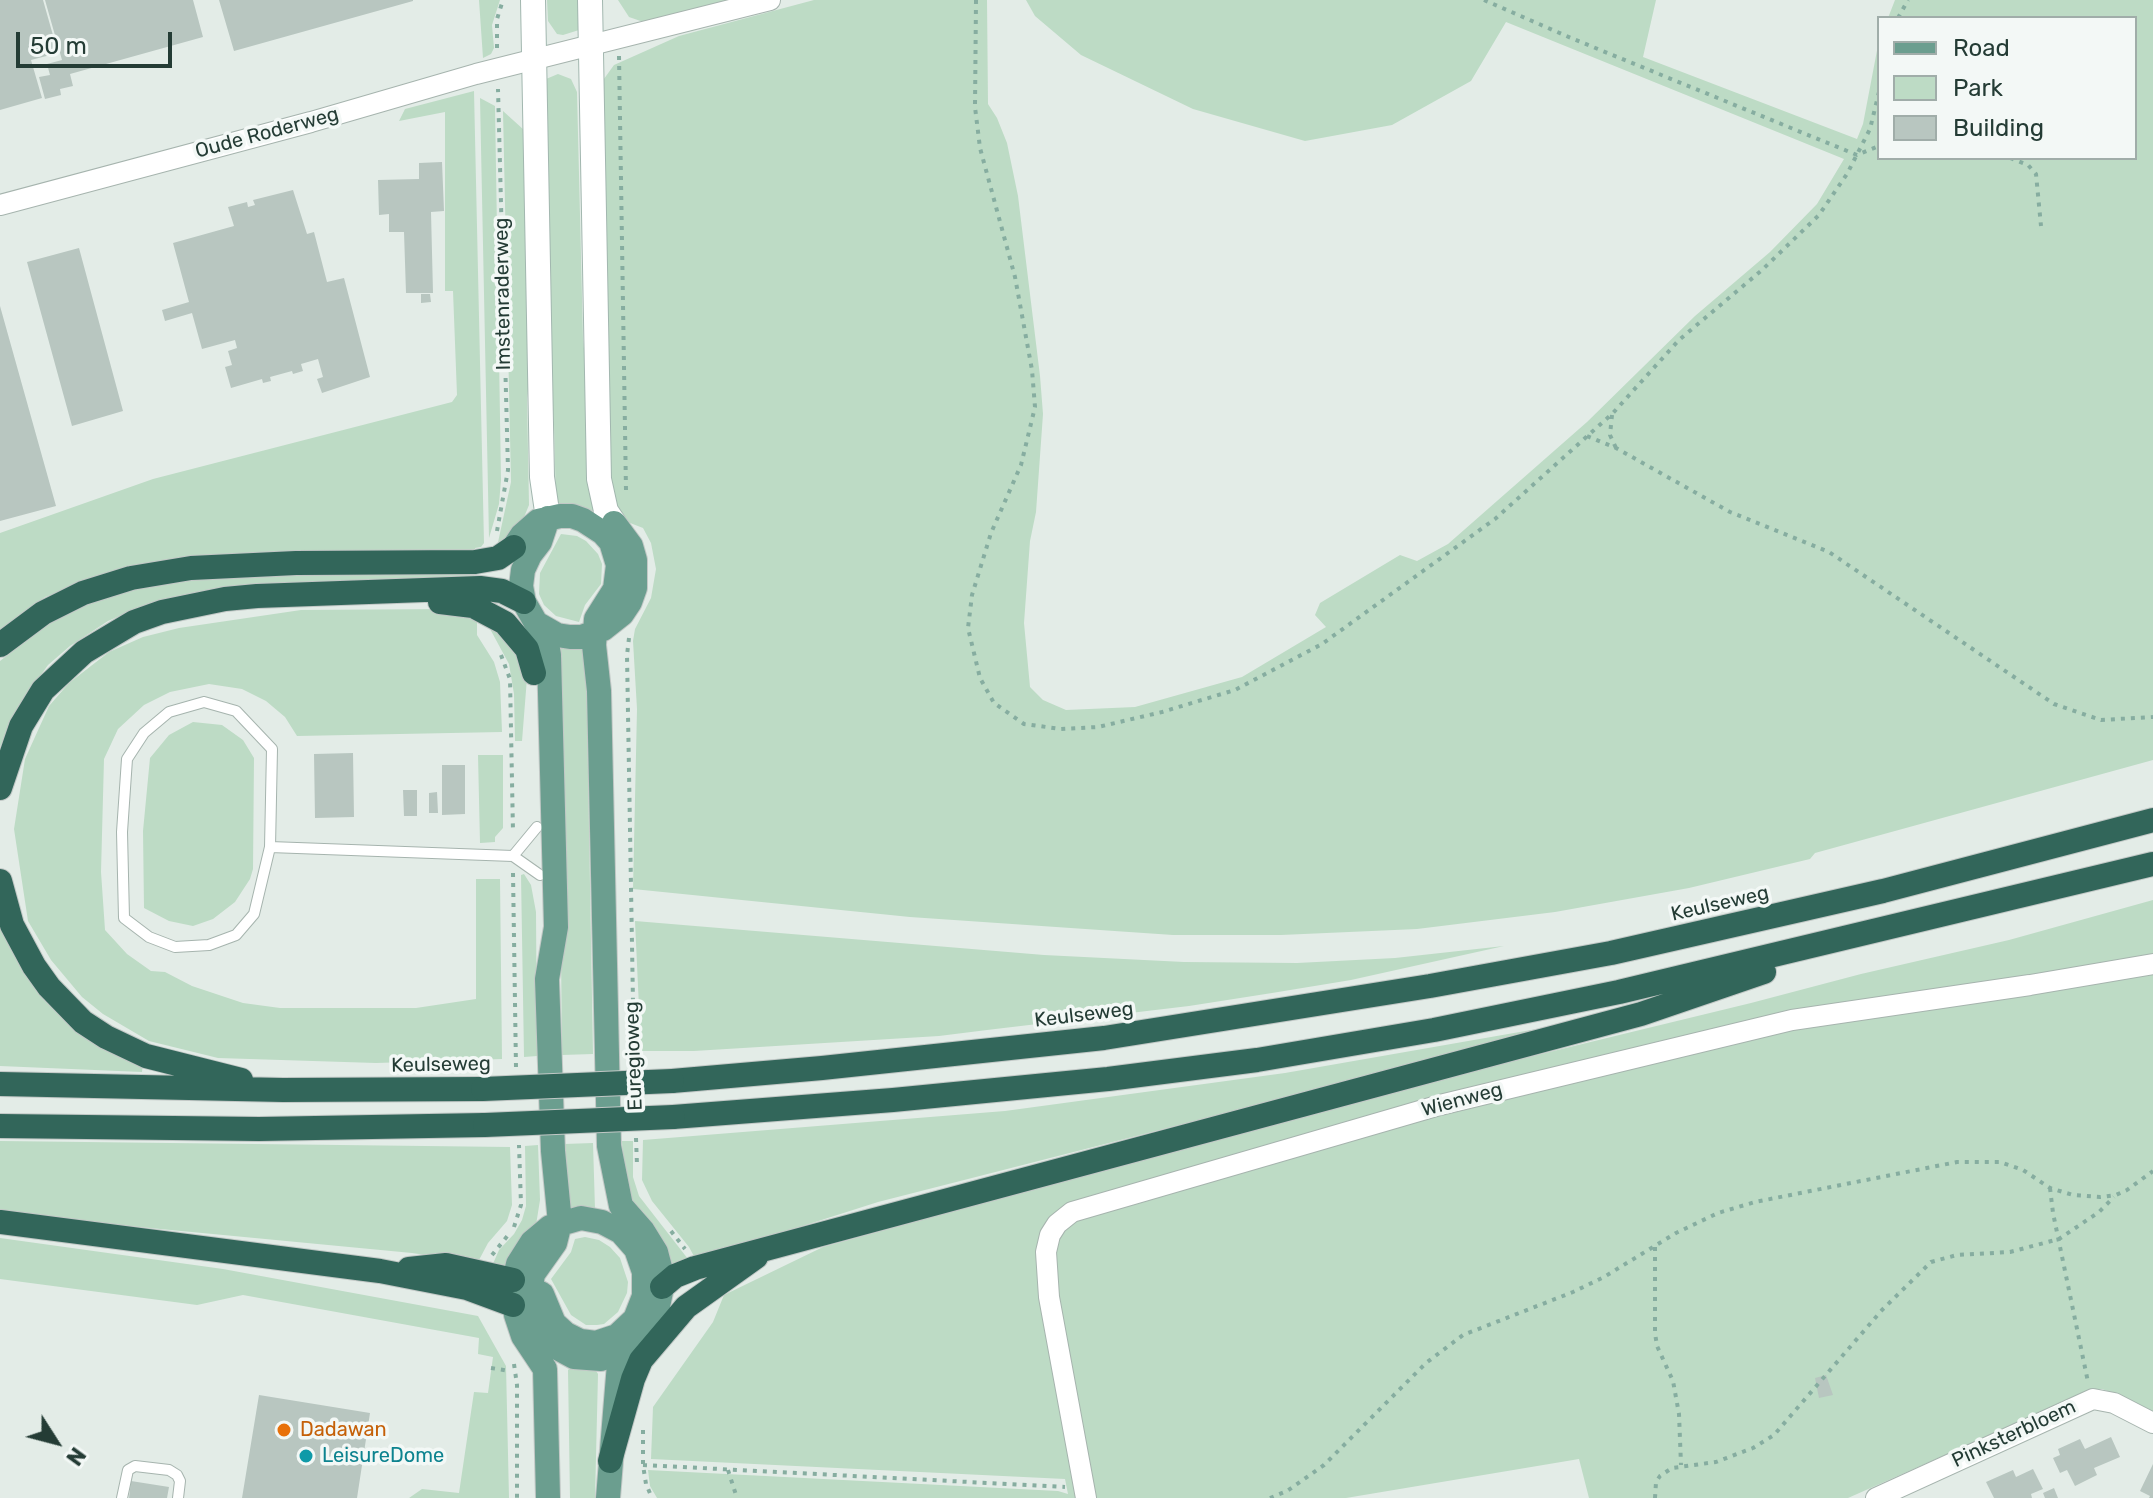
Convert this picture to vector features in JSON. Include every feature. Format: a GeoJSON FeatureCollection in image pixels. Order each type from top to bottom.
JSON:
{"type":"FeatureCollection","features":[{"type":"Feature","properties":{"kind":"highway"},"geometry":{"type":"LineString","coordinates":[[0,645],[43,613],[83,593],[131,578],[191,568],[296,563],[475,562],[492,559],[514,547]]}},
{"type":"Feature","properties":{"kind":"highway"},"geometry":{"type":"LineString","coordinates":[[0,788],[21,726],[43,690],[84,652],[134,622],[162,612],[225,599],[491,589],[513,595],[530,612]]}},
{"type":"Feature","properties":{"kind":"highway"},"geometry":{"type":"LineString","coordinates":[[408,590],[432,602],[473,606],[505,623],[527,649],[534,673]]}},
{"type":"Feature","properties":{"kind":"highway","name":"Keulseweg"},"geometry":{"type":"LineString","coordinates":[[0,1084],[283,1090],[483,1089],[672,1081],[1104,1038],[1430,986],[1627,950],[1883,891],[2153,820]]}},
{"type":"Feature","properties":{"kind":"highway"},"geometry":{"type":"LineString","coordinates":[[0,1126],[259,1129],[485,1125],[673,1117],[988,1091],[1257,1060],[1434,1030],[1589,998],[1907,925],[2153,864]]}},
{"type":"Feature","properties":{"kind":"highway"},"geometry":{"type":"LineString","coordinates":[[0,881],[12,925],[34,966],[49,987],[83,1022],[146,1056],[283,1090]]}},
{"type":"Feature","properties":{"kind":"highway"},"geometry":{"type":"LineString","coordinates":[[662,1287],[675,1276],[695,1268],[1641,1014],[1907,925]]}},
{"type":"Feature","properties":{"kind":"highway"},"geometry":{"type":"LineString","coordinates":[[0,1222],[380,1271],[446,1265],[521,1284]]}},
{"type":"Feature","properties":{"kind":"highway"},"geometry":{"type":"LineString","coordinates":[[610,1461],[641,1360],[686,1307],[768,1249]]}},
{"type":"Feature","properties":{"kind":"highway"},"geometry":{"type":"LineString","coordinates":[[380,1271],[441,1295],[521,1315]]}},
{"type":"Feature","properties":{"kind":"main road"},"geometry":{"type":"LineString","coordinates":[[514,547],[539,522],[560,516],[583,520],[603,533],[616,553],[618,565],[615,589],[596,619],[612,629]]}},
{"type":"Feature","properties":{"kind":"main road"},"geometry":{"type":"LineString","coordinates":[[539,522],[540,542],[523,570],[521,586],[530,612],[546,639],[549,655],[556,927],[547,979]]}},
{"type":"Feature","properties":{"kind":"main road"},"geometry":{"type":"LineString","coordinates":[[530,612],[557,635],[582,637],[612,629],[630,602],[636,574],[631,546],[614,523]]}},
{"type":"Feature","properties":{"kind":"main road","name":"Euregioweg"},"geometry":{"type":"LineString","coordinates":[[612,629],[599,691],[609,1146],[623,1224]]}},
{"type":"Feature","properties":{"kind":"main road"},"geometry":{"type":"LineString","coordinates":[[534,673],[537,827],[547,979],[553,1151],[546,1221],[551,1228]]}},
{"type":"Feature","properties":{"kind":"main road"},"geometry":{"type":"LineString","coordinates":[[541,1346],[574,1357],[612,1349],[652,1322],[662,1287],[656,1252],[623,1224],[591,1219],[570,1219],[551,1228],[524,1252],[521,1315],[541,1346],[560,1362],[563,1375],[564,1498]]}},
{"type":"Feature","properties":{"kind":"main road"},"geometry":{"type":"LineString","coordinates":[[612,1349],[641,1308],[645,1284],[641,1260],[623,1224]]}},
{"type":"Feature","properties":{"kind":"main road"},"geometry":{"type":"LineString","coordinates":[[521,1284],[542,1294],[554,1323],[566,1334],[612,1349],[619,1364],[608,1498]]}},
{"type":"Feature","properties":{"kind":"main road"},"geometry":{"type":"LineString","coordinates":[[541,1346],[545,1369],[548,1498]]}},
{"type":"Feature","properties":{"kind":"street","name":"Imstenraderweg"},"geometry":{"type":"LineString","coordinates":[[533,0],[542,477],[539,522]]}},
{"type":"Feature","properties":{"kind":"street"},"geometry":{"type":"LineString","coordinates":[[590,0],[599,479],[606,511],[614,523]]}},
{"type":"Feature","properties":{"kind":"street","name":"Oude Roderweg"},"geometry":{"type":"LineString","coordinates":[[0,205],[498,69],[770,0]]}},
{"type":"Feature","properties":{"kind":"street","name":"Wienweg"},"geometry":{"type":"LineString","coordinates":[[1085,1493],[1049,1297],[1046,1252],[1050,1235],[1072,1212],[1440,1105],[1792,1020],[2153,964]]}},
{"type":"Feature","properties":{"kind":"street","name":"Pinksterbloem"},"geometry":{"type":"LineString","coordinates":[[1876,1498],[2093,1399],[2114,1403],[2153,1423]]}},
{"type":"Feature","properties":{"kind":"lane"},"geometry":{"type":"LineString","coordinates":[[204,702],[236,711],[272,749],[270,847],[254,914],[236,935],[209,945],[175,947],[149,937],[124,918],[122,832],[127,759],[144,733],[169,712],[204,702]]}},
{"type":"Feature","properties":{"kind":"lane"},"geometry":{"type":"LineString","coordinates":[[513,856],[537,827]]}},
{"type":"Feature","properties":{"kind":"lane"},"geometry":{"type":"LineString","coordinates":[[270,847],[513,856],[540,875]]}},
{"type":"Feature","properties":{"kind":"lane"},"geometry":{"type":"LineString","coordinates":[[122,1498],[128,1470],[135,1466],[169,1470],[177,1475],[180,1481],[178,1498]]}},
{"type":"Feature","properties":{"kind":"path","name":"Imstenraderweg"},"geometry":{"type":"LineString","coordinates":[[492,559],[508,470],[497,19],[503,0]]}},
{"type":"Feature","properties":{"kind":"path"},"geometry":{"type":"LineString","coordinates":[[976,0],[975,107],[980,148],[1015,277],[1032,370],[1035,407],[1021,465],[991,533],[972,595],[968,628],[980,678],[994,703],[1024,724],[1098,727],[1235,690],[1322,644],[1437,564],[1495,519],[1613,413],[1679,340],[1773,261],[1819,215],[1857,155],[1870,129],[1877,100]]}},
{"type":"Feature","properties":{"kind":"path"},"geometry":{"type":"LineString","coordinates":[[1484,0],[1857,155],[1877,147]]}},
{"type":"Feature","properties":{"kind":"path"},"geometry":{"type":"LineString","coordinates":[[617,38],[628,501]]}},
{"type":"Feature","properties":{"kind":"path"},"geometry":{"type":"LineString","coordinates":[[2015,160],[2028,165],[2036,174],[2041,226]]}},
{"type":"Feature","properties":{"kind":"path"},"geometry":{"type":"LineString","coordinates":[[1613,413],[1610,435],[1616,448]]}},
{"type":"Feature","properties":{"kind":"path"},"geometry":{"type":"LineString","coordinates":[[1587,436],[1616,448],[1730,512],[1772,531],[1808,542],[1840,559],[2054,704],[2101,720],[2153,717]]}},
{"type":"Feature","properties":{"kind":"path","name":"Euregioweg"},"geometry":{"type":"LineString","coordinates":[[612,629],[627,655],[634,1061]]}},
{"type":"Feature","properties":{"kind":"path","name":"Euregioweg"},"geometry":{"type":"LineString","coordinates":[[636,1135],[637,1165]]}},
{"type":"Feature","properties":{"kind":"path"},"geometry":{"type":"LineString","coordinates":[[1270,1498],[1287,1491],[1324,1465],[1426,1363],[1463,1335],[1573,1292],[1693,1224],[1755,1202],[1957,1162],[2000,1162],[2023,1170],[2050,1188],[2073,1195],[2116,1195]]}},
{"type":"Feature","properties":{"kind":"path"},"geometry":{"type":"LineString","coordinates":[[1655,1498],[1656,1482],[1660,1476],[1681,1465],[1699,1466],[1716,1462],[1753,1448],[1774,1435],[1832,1364],[1931,1262],[1957,1255],[2010,1252],[2059,1239],[2153,1171]]}},
{"type":"Feature","properties":{"kind":"path"},"geometry":{"type":"LineString","coordinates":[[2050,1188],[2093,1399]]}},
{"type":"Feature","properties":{"kind":"path"},"geometry":{"type":"LineString","coordinates":[[666,1224],[688,1253],[695,1268]]}},
{"type":"Feature","properties":{"kind":"path"},"geometry":{"type":"LineString","coordinates":[[1655,1247],[1655,1333],[1657,1346],[1673,1381],[1679,1414],[1681,1465]]}},
{"type":"Feature","properties":{"kind":"path"},"geometry":{"type":"LineString","coordinates":[[491,1368],[510,1371]]}},
{"type":"Feature","properties":{"kind":"path"},"geometry":{"type":"LineString","coordinates":[[643,1420],[643,1465],[652,1498]]}},
{"type":"Feature","properties":{"kind":"path"},"geometry":{"type":"LineString","coordinates":[[643,1465],[1085,1493]]}},
{"type":"Feature","properties":{"kind":"path"},"geometry":{"type":"LineString","coordinates":[[728,1470],[737,1498]]}},
{"type":"Feature","properties":{"kind":"green space"},"geometry":{"type":"Polygon","coordinates":[[[479,0],[500,0],[492,25],[494,48],[491,54],[483,58],[479,0]]]}},
{"type":"Feature","properties":{"kind":"green space"},"geometry":{"type":"Polygon","coordinates":[[[547,0],[582,0],[579,30],[557,34],[548,21],[547,0]]]}},
{"type":"Feature","properties":{"kind":"green space"},"geometry":{"type":"Polygon","coordinates":[[[618,0],[746,0],[652,25],[629,17],[618,0]]]}},
{"type":"Feature","properties":{"kind":"green space"},"geometry":{"type":"Polygon","coordinates":[[[814,0],[987,0],[988,104],[1007,143],[1018,196],[1043,414],[1024,623],[1030,687],[1043,700],[1066,710],[1135,707],[1242,677],[1326,627],[1315,615],[1320,603],[1400,555],[1417,561],[1448,544],[1587,422],[1695,316],[1770,252],[1817,204],[1844,159],[1506,22],[1471,81],[1392,125],[1305,141],[1193,109],[1081,55],[1035,16],[1026,0],[1656,0],[1643,57],[1857,139],[1863,124],[1877,50],[1877,160],[2137,160],[2137,16],[1889,16],[1895,0],[2153,0],[2153,760],[1815,853],[1810,859],[1689,888],[1555,912],[1417,929],[1281,935],[1173,935],[910,917],[633,889],[637,709],[633,641],[635,629],[651,598],[656,569],[651,543],[643,528],[625,521],[609,486],[601,83],[614,65],[679,36],[814,0]]]}},
{"type":"Feature","properties":{"kind":"green space"},"geometry":{"type":"Polygon","coordinates":[[[558,74],[571,79],[577,92],[583,339],[597,514],[556,505],[548,338],[546,79],[558,74]]]}},
{"type":"Feature","properties":{"kind":"green space"},"geometry":{"type":"Polygon","coordinates":[[[474,91],[484,543],[475,548],[476,554],[97,578],[45,597],[0,630],[0,533],[153,479],[452,402],[457,395],[453,291],[445,291],[445,112],[399,121],[405,109],[474,91]]]}},
{"type":"Feature","properties":{"kind":"green space"},"geometry":{"type":"Polygon","coordinates":[[[480,98],[495,106],[501,480],[499,504],[489,538],[480,98]]]}},
{"type":"Feature","properties":{"kind":"green space"},"geometry":{"type":"Polygon","coordinates":[[[503,111],[524,130],[533,343],[527,398],[529,505],[520,527],[497,547],[511,482],[503,111]]]}},
{"type":"Feature","properties":{"kind":"green space"},"geometry":{"type":"Polygon","coordinates":[[[561,534],[586,541],[598,554],[602,564],[601,584],[585,605],[579,622],[556,616],[544,605],[539,594],[540,573],[561,534]]]}},
{"type":"Feature","properties":{"kind":"green space"},"geometry":{"type":"Polygon","coordinates":[[[474,569],[474,579],[131,611],[108,621],[48,665],[21,703],[0,747],[0,661],[49,623],[103,597],[174,581],[237,576],[474,569]]]}},
{"type":"Feature","properties":{"kind":"green space"},"geometry":{"type":"Polygon","coordinates":[[[451,609],[477,621],[477,635],[494,662],[500,682],[502,732],[297,736],[285,717],[266,701],[242,689],[209,684],[170,692],[144,705],[118,729],[104,759],[101,872],[105,930],[127,954],[151,971],[165,972],[192,986],[243,1003],[280,1008],[416,1008],[476,999],[476,879],[500,879],[502,1059],[376,1063],[218,1058],[149,1041],[103,1014],[82,997],[51,960],[28,921],[14,829],[25,759],[49,706],[69,683],[109,652],[143,637],[179,628],[301,610],[451,609]]]}},
{"type":"Feature","properties":{"kind":"green space"},"geometry":{"type":"Polygon","coordinates":[[[489,627],[498,627],[517,647],[527,678],[522,741],[515,741],[514,694],[509,664],[489,627]]]}},
{"type":"Feature","properties":{"kind":"green space"},"geometry":{"type":"Polygon","coordinates":[[[558,646],[583,647],[586,659],[593,1054],[562,1055],[558,646]]]}},
{"type":"Feature","properties":{"kind":"green space"},"geometry":{"type":"Polygon","coordinates":[[[193,722],[222,725],[243,740],[254,758],[253,869],[250,879],[235,902],[213,919],[193,926],[169,921],[144,908],[143,831],[150,758],[169,735],[193,722]]]}},
{"type":"Feature","properties":{"kind":"green space"},"geometry":{"type":"Polygon","coordinates":[[[478,755],[503,755],[503,828],[495,837],[495,842],[480,843],[478,755]]]}},
{"type":"Feature","properties":{"kind":"green space"},"geometry":{"type":"Polygon","coordinates":[[[524,874],[531,885],[536,912],[537,1056],[524,1057],[521,875],[524,874]]]}},
{"type":"Feature","properties":{"kind":"green space"},"geometry":{"type":"Polygon","coordinates":[[[2153,900],[2153,1412],[2102,1389],[2092,1390],[1848,1498],[1589,1498],[1579,1459],[1346,1498],[657,1498],[650,1486],[648,1470],[1058,1491],[1068,1494],[1065,1479],[651,1459],[653,1407],[713,1322],[724,1295],[823,1247],[1393,1090],[2009,940],[2153,900]]]}},
{"type":"Feature","properties":{"kind":"green space"},"geometry":{"type":"Polygon","coordinates":[[[0,916],[14,949],[143,1062],[142,1072],[0,1066],[0,916]]]}},
{"type":"Feature","properties":{"kind":"green space"},"geometry":{"type":"Polygon","coordinates":[[[635,921],[1044,955],[1184,962],[1297,963],[1395,958],[1504,946],[1351,980],[1189,1006],[939,1036],[694,1051],[641,1051],[635,921]]]}},
{"type":"Feature","properties":{"kind":"green space"},"geometry":{"type":"Polygon","coordinates":[[[1594,1019],[878,1202],[696,1260],[652,1201],[642,1180],[643,1140],[1005,1111],[1285,1073],[1594,1019]]]}},
{"type":"Feature","properties":{"kind":"green space"},"geometry":{"type":"Polygon","coordinates":[[[0,1141],[510,1147],[512,1205],[507,1221],[488,1243],[479,1260],[87,1222],[0,1211],[0,1141]]]}},
{"type":"Feature","properties":{"kind":"green space"},"geometry":{"type":"Polygon","coordinates":[[[622,1141],[633,1141],[633,1177],[639,1196],[688,1259],[673,1270],[624,1192],[622,1141]]]}},
{"type":"Feature","properties":{"kind":"green space"},"geometry":{"type":"Polygon","coordinates":[[[593,1143],[595,1209],[569,1213],[564,1144],[593,1143]]]}},
{"type":"Feature","properties":{"kind":"green space"},"geometry":{"type":"Polygon","coordinates":[[[538,1145],[540,1200],[536,1225],[510,1267],[492,1266],[499,1250],[522,1220],[526,1206],[525,1146],[538,1145]]]}},
{"type":"Feature","properties":{"kind":"green space"},"geometry":{"type":"Polygon","coordinates":[[[585,1237],[599,1240],[610,1247],[620,1258],[628,1282],[627,1293],[618,1312],[604,1324],[586,1325],[571,1315],[551,1279],[571,1252],[575,1239],[585,1237]]]}},
{"type":"Feature","properties":{"kind":"green space"},"geometry":{"type":"Polygon","coordinates":[[[0,1238],[223,1269],[478,1316],[506,1366],[509,1498],[409,1498],[422,1489],[459,1493],[474,1392],[488,1393],[493,1357],[478,1354],[479,1338],[243,1295],[197,1305],[0,1279],[0,1238]]]}},
{"type":"Feature","properties":{"kind":"green space"},"geometry":{"type":"Polygon","coordinates":[[[572,1366],[595,1369],[598,1374],[595,1498],[570,1498],[568,1370],[572,1366]]]}},
{"type":"Feature","properties":{"kind":"building"},"geometry":{"type":"Polygon","coordinates":[[[0,0],[43,0],[58,53],[31,60],[42,98],[0,110],[0,0]]]}},
{"type":"Feature","properties":{"kind":"building"},"geometry":{"type":"Polygon","coordinates":[[[45,0],[193,0],[203,37],[70,74],[73,86],[60,89],[61,95],[45,99],[39,77],[50,75],[47,64],[62,60],[45,0]]]}},
{"type":"Feature","properties":{"kind":"building"},"geometry":{"type":"Polygon","coordinates":[[[219,0],[413,0],[413,1],[234,51],[219,0]]]}},
{"type":"Feature","properties":{"kind":"building"},"geometry":{"type":"Polygon","coordinates":[[[442,162],[444,211],[431,212],[433,293],[406,293],[404,232],[389,232],[389,214],[379,215],[378,180],[419,179],[419,163],[442,162]]]}},
{"type":"Feature","properties":{"kind":"building"},"geometry":{"type":"Polygon","coordinates":[[[293,190],[307,234],[314,232],[327,282],[344,278],[370,377],[322,393],[317,379],[323,377],[318,359],[301,364],[303,371],[293,374],[292,371],[270,377],[271,381],[263,383],[262,379],[231,388],[225,367],[232,365],[228,351],[237,348],[235,340],[202,349],[192,313],[165,321],[162,310],[189,302],[173,243],[234,226],[228,207],[247,202],[248,207],[255,205],[253,200],[293,190]]]}},
{"type":"Feature","properties":{"kind":"building"},"geometry":{"type":"Polygon","coordinates":[[[79,248],[123,411],[72,426],[27,262],[79,248]]]}},
{"type":"Feature","properties":{"kind":"building"},"geometry":{"type":"Polygon","coordinates":[[[421,294],[430,294],[431,302],[421,303],[421,294]]]}},
{"type":"Feature","properties":{"kind":"building"},"geometry":{"type":"Polygon","coordinates":[[[0,306],[56,506],[0,521],[0,306]]]}},
{"type":"Feature","properties":{"kind":"building"},"geometry":{"type":"Polygon","coordinates":[[[353,753],[354,817],[315,818],[314,754],[353,753]]]}},
{"type":"Feature","properties":{"kind":"building"},"geometry":{"type":"Polygon","coordinates":[[[442,765],[465,765],[465,814],[442,815],[442,765]]]}},
{"type":"Feature","properties":{"kind":"building"},"geometry":{"type":"Polygon","coordinates":[[[403,790],[417,790],[417,816],[404,816],[403,790]]]}},
{"type":"Feature","properties":{"kind":"building"},"geometry":{"type":"Polygon","coordinates":[[[437,792],[438,813],[429,813],[429,793],[437,792]]]}},
{"type":"Feature","properties":{"kind":"building"},"geometry":{"type":"Polygon","coordinates":[[[1826,1375],[1833,1395],[1819,1398],[1815,1378],[1826,1375]]]}},
{"type":"Feature","properties":{"kind":"building","name":"LeisureDome"},"geometry":{"type":"Polygon","coordinates":[[[259,1395],[370,1413],[357,1498],[242,1498],[259,1395]]]}},
{"type":"Feature","properties":{"kind":"building"},"geometry":{"type":"Polygon","coordinates":[[[2111,1437],[2120,1457],[2094,1468],[2097,1475],[2075,1486],[2067,1470],[2060,1473],[2053,1458],[2060,1455],[2058,1449],[2080,1439],[2085,1449],[2111,1437]]]}},
{"type":"Feature","properties":{"kind":"building"},"geometry":{"type":"Polygon","coordinates":[[[2153,1464],[2153,1498],[2149,1498],[2140,1491],[2153,1464]]]}},
{"type":"Feature","properties":{"kind":"building"},"geometry":{"type":"Polygon","coordinates":[[[2033,1469],[2043,1489],[2031,1494],[2032,1498],[1994,1498],[1986,1482],[2013,1470],[2016,1477],[2033,1469]]]}},
{"type":"Feature","properties":{"kind":"building"},"geometry":{"type":"Polygon","coordinates":[[[131,1481],[169,1487],[167,1498],[129,1498],[131,1481]]]}},
{"type":"Feature","properties":{"kind":"building"},"geometry":{"type":"Polygon","coordinates":[[[2054,1488],[2058,1498],[2045,1498],[2043,1493],[2054,1488]]]}},
{"type":"Feature","properties":{"kind":"place","name":"Dadawan"},"geometry":{"type":"Point","coordinates":[284,1430]}},
{"type":"Feature","properties":{"kind":"place","name":"LeisureDome"},"geometry":{"type":"Point","coordinates":[306,1456]}}]}
